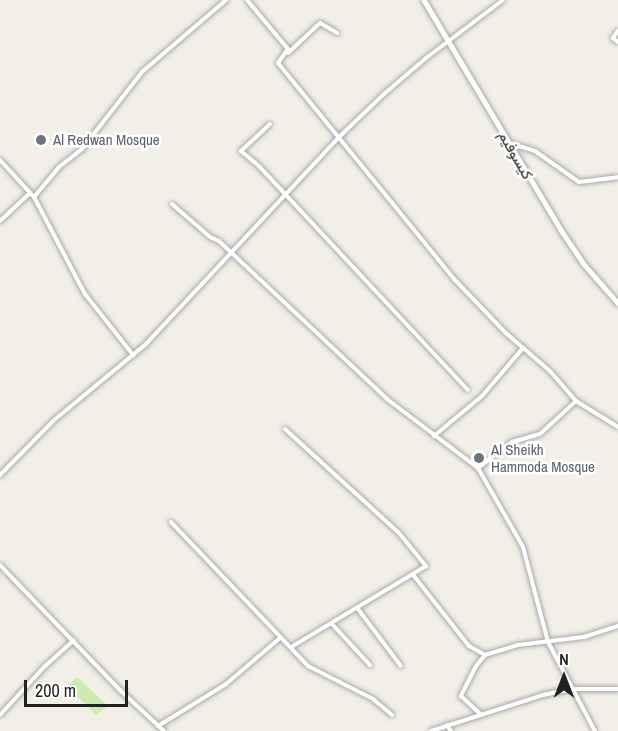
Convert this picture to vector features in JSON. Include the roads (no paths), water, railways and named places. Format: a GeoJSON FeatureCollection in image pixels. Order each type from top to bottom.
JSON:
{"type":"FeatureCollection","features":[{"type":"Feature","properties":{"kind":"street"},"geometry":{"type":"LineString","coordinates":[[0,222],[82,149],[142,72],[226,0]]}},
{"type":"Feature","properties":{"kind":"street"},"geometry":{"type":"LineString","coordinates":[[248,0],[288,49],[283,57]]}},
{"type":"Feature","properties":{"kind":"street","name":"كيسوفيم"},"geometry":{"type":"LineString","coordinates":[[424,0],[573,248],[618,303]]}},
{"type":"Feature","properties":{"kind":"street"},"geometry":{"type":"LineString","coordinates":[[0,475],[53,421],[133,355],[286,197],[339,137],[384,94],[503,0]]}},
{"type":"Feature","properties":{"kind":"street"},"geometry":{"type":"LineString","coordinates":[[337,33],[329,27],[326,29],[320,23],[278,63],[454,279],[523,348],[550,371],[576,401],[618,427]]}},
{"type":"Feature","properties":{"kind":"street"},"geometry":{"type":"LineString","coordinates":[[618,31],[613,38],[618,42]]}},
{"type":"Feature","properties":{"kind":"street"},"geometry":{"type":"LineString","coordinates":[[270,124],[242,151],[259,166],[468,390]]}},
{"type":"Feature","properties":{"kind":"street"},"geometry":{"type":"LineString","coordinates":[[509,143],[535,151],[579,182],[618,177]]}},
{"type":"Feature","properties":{"kind":"street"},"geometry":{"type":"LineString","coordinates":[[0,160],[32,195],[86,294],[133,355]]}},
{"type":"Feature","properties":{"kind":"street"},"geometry":{"type":"LineString","coordinates":[[172,204],[230,253],[387,399],[478,468],[523,547],[548,642],[595,731]]}},
{"type":"Feature","properties":{"kind":"street"},"geometry":{"type":"LineString","coordinates":[[434,436],[482,396],[523,348]]}},
{"type":"Feature","properties":{"kind":"street"},"geometry":{"type":"LineString","coordinates":[[478,468],[512,442],[540,434],[576,401]]}},
{"type":"Feature","properties":{"kind":"street"},"geometry":{"type":"LineString","coordinates":[[285,429],[399,533],[426,567],[291,647]]}},
{"type":"Feature","properties":{"kind":"street"},"geometry":{"type":"LineString","coordinates":[[171,522],[308,666],[373,699],[392,714]]}},
{"type":"Feature","properties":{"kind":"street"},"geometry":{"type":"LineString","coordinates":[[0,565],[74,640],[121,692],[164,731]]}},
{"type":"Feature","properties":{"kind":"street"},"geometry":{"type":"LineString","coordinates":[[414,576],[469,645],[485,655]]}},
{"type":"Feature","properties":{"kind":"street"},"geometry":{"type":"LineString","coordinates":[[358,609],[401,666]]}},
{"type":"Feature","properties":{"kind":"street"},"geometry":{"type":"LineString","coordinates":[[332,624],[370,665]]}},
{"type":"Feature","properties":{"kind":"street"},"geometry":{"type":"LineString","coordinates":[[480,714],[461,696],[476,666],[485,655],[518,645],[584,637],[618,626]]}},
{"type":"Feature","properties":{"kind":"street"},"geometry":{"type":"LineString","coordinates":[[158,726],[226,684],[280,638]]}},
{"type":"Feature","properties":{"kind":"street"},"geometry":{"type":"LineString","coordinates":[[0,715],[44,667],[74,640]]}},
{"type":"Feature","properties":{"kind":"street"},"geometry":{"type":"LineString","coordinates":[[431,731],[543,695],[572,689],[618,689]]}},
{"type":"Feature","properties":{"kind":"street"},"geometry":{"type":"LineString","coordinates":[[447,725],[451,731]]}},
{"type":"Feature","properties":{"kind":"place","name":"Al Redwan Mosque"},"geometry":{"type":"Point","coordinates":[41,140]}},
{"type":"Feature","properties":{"kind":"place","name":"Al Sheikh Hammoda Mosque"},"geometry":{"type":"Point","coordinates":[479,458]}}]}
